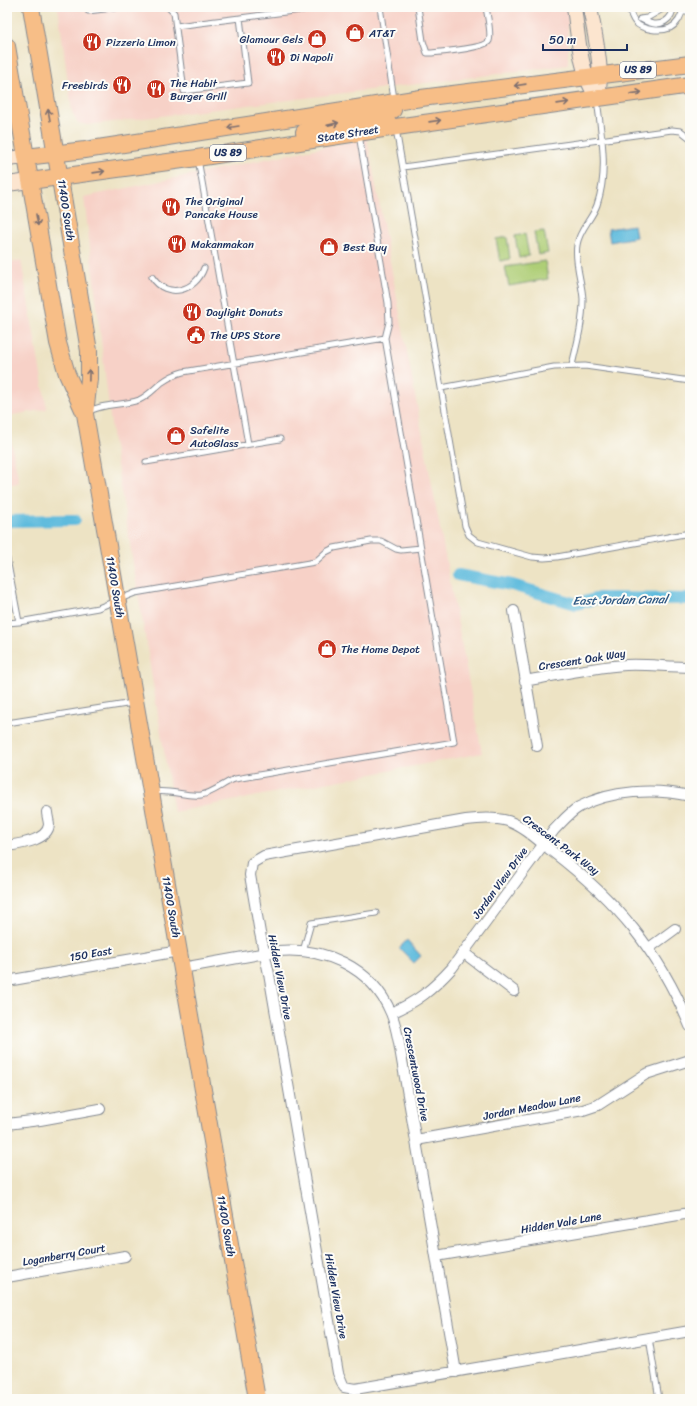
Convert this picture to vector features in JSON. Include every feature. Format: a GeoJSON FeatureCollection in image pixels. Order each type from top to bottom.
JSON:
{"type":"FeatureCollection","features":[{"type":"Feature","properties":{"kind":"main road","name":"11400 South"},"geometry":{"type":"LineString","coordinates":[[31,7],[88,351],[89,379],[85,414]]}},
{"type":"Feature","properties":{"kind":"main road","name":"11400 South"},"geometry":{"type":"LineString","coordinates":[[7,46],[60,351],[72,388],[85,414],[257,1399]]}},
{"type":"Feature","properties":{"kind":"main road","name":"US 89"},"geometry":{"type":"LineString","coordinates":[[26,157],[395,102],[593,75],[690,64]]}},
{"type":"Feature","properties":{"kind":"main road","name":"State Street"},"geometry":{"type":"LineString","coordinates":[[30,181],[198,158],[359,132],[690,85]]}},
{"type":"Feature","properties":{"kind":"main road"},"geometry":{"type":"LineString","coordinates":[[256,148],[317,128],[386,115],[393,110],[395,102]]}},
{"type":"Feature","properties":{"kind":"street"},"geometry":{"type":"LineString","coordinates":[[574,7],[593,75]]}},
{"type":"Feature","properties":{"kind":"street"},"geometry":{"type":"LineString","coordinates":[[590,7],[593,75],[590,88],[597,98]]}},
{"type":"Feature","properties":{"kind":"street","name":"US 89"},"geometry":{"type":"LineString","coordinates":[[7,160],[26,157]]}},
{"type":"Feature","properties":{"kind":"street","name":"State Street"},"geometry":{"type":"LineString","coordinates":[[7,184],[30,181]]}},
{"type":"Feature","properties":{"kind":"street"},"geometry":{"type":"LineString","coordinates":[[514,611],[537,746]]}},
{"type":"Feature","properties":{"kind":"street","name":"Crescent Oak Way"},"geometry":{"type":"LineString","coordinates":[[526,681],[624,665],[642,664],[690,667]]}},
{"type":"Feature","properties":{"kind":"street","name":"Jordan View Drive"},"geometry":{"type":"LineString","coordinates":[[391,1013],[408,1006],[438,983],[464,953],[554,830],[566,817],[578,808],[592,801],[606,797],[643,791],[669,792],[690,796]]}},
{"type":"Feature","properties":{"kind":"street"},"geometry":{"type":"LineString","coordinates":[[7,846],[26,843],[41,836],[49,825],[47,812]]}},
{"type":"Feature","properties":{"kind":"street","name":"Crescent Park Way"},"geometry":{"type":"LineString","coordinates":[[252,863],[264,856],[481,818],[495,818],[509,822],[522,828],[544,844],[599,890],[617,908],[648,948],[670,983],[690,1026]]}},
{"type":"Feature","properties":{"kind":"street","name":"Hidden View Drive"},"geometry":{"type":"LineString","coordinates":[[252,863],[250,875],[338,1373],[344,1387],[356,1389],[690,1331]]}},
{"type":"Feature","properties":{"kind":"street"},"geometry":{"type":"LineString","coordinates":[[648,948],[675,929]]}},
{"type":"Feature","properties":{"kind":"street","name":"Crescentwood Drive"},"geometry":{"type":"LineString","coordinates":[[182,968],[264,953],[303,950],[333,957],[347,964],[358,972],[382,997],[391,1013],[399,1043],[456,1372]]}},
{"type":"Feature","properties":{"kind":"street","name":"150 East"},"geometry":{"type":"LineString","coordinates":[[7,981],[179,951]]}},
{"type":"Feature","properties":{"kind":"street"},"geometry":{"type":"LineString","coordinates":[[464,953],[514,991]]}},
{"type":"Feature","properties":{"kind":"street","name":"Jordan Meadow Lane"},"geometry":{"type":"LineString","coordinates":[[416,1140],[583,1110],[604,1101],[646,1074],[690,1060]]}},
{"type":"Feature","properties":{"kind":"street"},"geometry":{"type":"LineString","coordinates":[[7,1124],[40,1120],[100,1109]]}},
{"type":"Feature","properties":{"kind":"street","name":"Hidden Vale Lane"},"geometry":{"type":"LineString","coordinates":[[436,1256],[690,1213]]}},
{"type":"Feature","properties":{"kind":"street","name":"Loganberry Court"},"geometry":{"type":"LineString","coordinates":[[7,1277],[125,1256]]}},
{"type":"Feature","properties":{"kind":"lane"},"geometry":{"type":"LineString","coordinates":[[87,7],[88,11],[121,7]]}},
{"type":"Feature","properties":{"kind":"lane"},"geometry":{"type":"LineString","coordinates":[[168,7],[174,13],[184,91],[248,83],[240,18]]}},
{"type":"Feature","properties":{"kind":"lane"},"geometry":{"type":"LineString","coordinates":[[176,26],[324,7]]}},
{"type":"Feature","properties":{"kind":"lane"},"geometry":{"type":"LineString","coordinates":[[380,7],[395,102]]}},
{"type":"Feature","properties":{"kind":"lane"},"geometry":{"type":"LineString","coordinates":[[418,7],[423,41],[427,53],[432,53],[487,44],[490,40],[490,33],[486,7]]}},
{"type":"Feature","properties":{"kind":"lane"},"geometry":{"type":"LineString","coordinates":[[629,7],[633,19],[642,27],[651,29],[670,28],[678,21],[683,9],[690,12]]}},
{"type":"Feature","properties":{"kind":"lane"},"geometry":{"type":"LineString","coordinates":[[633,19],[646,18],[666,7]]}},
{"type":"Feature","properties":{"kind":"lane"},"geometry":{"type":"LineString","coordinates":[[641,19],[651,24],[664,22],[670,18],[673,7]]}},
{"type":"Feature","properties":{"kind":"lane"},"geometry":{"type":"LineString","coordinates":[[572,366],[583,308],[582,288],[576,255],[577,244],[581,232],[594,213],[600,197],[604,165],[597,98]]}},
{"type":"Feature","properties":{"kind":"lane"},"geometry":{"type":"LineString","coordinates":[[396,127],[464,526],[469,535],[475,541],[532,556],[550,558],[690,533]]}},
{"type":"Feature","properties":{"kind":"lane"},"geometry":{"type":"LineString","coordinates":[[403,167],[676,130],[685,133],[690,138]]}},
{"type":"Feature","properties":{"kind":"lane"},"geometry":{"type":"LineString","coordinates":[[151,793],[165,791],[186,795],[208,794],[235,779],[454,742],[385,338],[389,322],[389,308],[359,132]]}},
{"type":"Feature","properties":{"kind":"lane"},"geometry":{"type":"LineString","coordinates":[[198,158],[248,444]]}},
{"type":"Feature","properties":{"kind":"lane"},"geometry":{"type":"LineString","coordinates":[[152,277],[159,286],[164,289],[174,291],[185,289],[197,281],[204,268]]}},
{"type":"Feature","properties":{"kind":"lane"},"geometry":{"type":"LineString","coordinates":[[85,414],[101,407],[134,402],[141,399],[176,374],[385,338]]}},
{"type":"Feature","properties":{"kind":"lane"},"geometry":{"type":"LineString","coordinates":[[441,388],[572,366],[594,367],[690,381]]}},
{"type":"Feature","properties":{"kind":"lane"},"geometry":{"type":"LineString","coordinates":[[146,462],[280,439]]}},
{"type":"Feature","properties":{"kind":"lane"},"geometry":{"type":"LineString","coordinates":[[7,623],[91,609],[118,600],[127,595],[140,592],[315,562],[326,552],[334,548],[371,541],[381,541],[401,550],[421,548]]}},
{"type":"Feature","properties":{"kind":"lane"},"geometry":{"type":"LineString","coordinates":[[7,559],[20,622]]}},
{"type":"Feature","properties":{"kind":"lane"},"geometry":{"type":"LineString","coordinates":[[7,723],[136,703]]}},
{"type":"Feature","properties":{"kind":"lane"},"geometry":{"type":"LineString","coordinates":[[303,950],[311,923],[376,913]]}},
{"type":"Feature","properties":{"kind":"lane"},"geometry":{"type":"LineString","coordinates":[[649,1338],[659,1399]]}},
{"type":"Feature","properties":{"kind":"shaded area"},"geometry":{"type":"Polygon","coordinates":[[[58,7],[568,7],[568,65],[88,125],[78,123],[72,112],[58,7]]]}},
{"type":"Feature","properties":{"kind":"shaded area"},"geometry":{"type":"Polygon","coordinates":[[[367,138],[482,753],[174,812],[113,441],[84,197],[367,138]]]}},
{"type":"Feature","properties":{"kind":"shaded area"},"geometry":{"type":"Polygon","coordinates":[[[21,260],[47,409],[7,416],[7,263],[21,260]]]}},
{"type":"Feature","properties":{"kind":"shaded area"},"geometry":{"type":"Polygon","coordinates":[[[7,420],[19,483],[7,485],[7,420]]]}},
{"type":"Feature","properties":{"kind":"green space"},"geometry":{"type":"Polygon","coordinates":[[[544,231],[548,253],[538,255],[534,232],[544,231]]]}},
{"type":"Feature","properties":{"kind":"green space"},"geometry":{"type":"Polygon","coordinates":[[[525,234],[529,256],[519,258],[515,236],[525,234]]]}},
{"type":"Feature","properties":{"kind":"green space"},"geometry":{"type":"Polygon","coordinates":[[[507,237],[510,259],[500,261],[496,239],[507,237]]]}},
{"type":"Feature","properties":{"kind":"green space"},"geometry":{"type":"Polygon","coordinates":[[[545,261],[548,279],[509,286],[505,267],[545,261]]]}},
{"type":"Feature","properties":{"kind":"water"},"geometry":{"type":"Polygon","coordinates":[[[634,225],[636,237],[610,242],[608,229],[634,225]]]}},
{"type":"Feature","properties":{"kind":"water"},"geometry":{"type":"Polygon","coordinates":[[[407,940],[421,956],[414,963],[399,948],[407,940]]]}},
{"type":"Feature","properties":{"kind":"waterway","name":"East Jordan Canal"},"geometry":{"type":"LineString","coordinates":[[7,521],[75,520]]}},
{"type":"Feature","properties":{"kind":"waterway","name":"East Jordan Canal"},"geometry":{"type":"LineString","coordinates":[[458,575],[512,585],[576,604],[599,598],[690,599]]}},
{"type":"Feature","properties":{"kind":"place","name":"AT&T"},"geometry":{"type":"Point","coordinates":[355,33]}},
{"type":"Feature","properties":{"kind":"place","name":"Glamour Gels"},"geometry":{"type":"Point","coordinates":[317,39]}},
{"type":"Feature","properties":{"kind":"place","name":"Pizzeria Limon"},"geometry":{"type":"Point","coordinates":[92,42]}},
{"type":"Feature","properties":{"kind":"place","name":"Di Napoli"},"geometry":{"type":"Point","coordinates":[276,57]}},
{"type":"Feature","properties":{"kind":"place","name":"Freebirds"},"geometry":{"type":"Point","coordinates":[122,85]}},
{"type":"Feature","properties":{"kind":"place","name":"The Habit Burger Grill"},"geometry":{"type":"Point","coordinates":[156,89]}},
{"type":"Feature","properties":{"kind":"place","name":"The Original Pancake House"},"geometry":{"type":"Point","coordinates":[171,207]}},
{"type":"Feature","properties":{"kind":"place","name":"Makanmakan"},"geometry":{"type":"Point","coordinates":[177,244]}},
{"type":"Feature","properties":{"kind":"place","name":"Best Buy"},"geometry":{"type":"Point","coordinates":[329,247]}},
{"type":"Feature","properties":{"kind":"place","name":"Daylight Donuts"},"geometry":{"type":"Point","coordinates":[192,312]}},
{"type":"Feature","properties":{"kind":"place","name":"The UPS Store"},"geometry":{"type":"Point","coordinates":[196,335]}},
{"type":"Feature","properties":{"kind":"place","name":"Safelite AutoGlass"},"geometry":{"type":"Point","coordinates":[176,436]}},
{"type":"Feature","properties":{"kind":"place","name":"The Home Depot"},"geometry":{"type":"Point","coordinates":[327,649]}}]}
